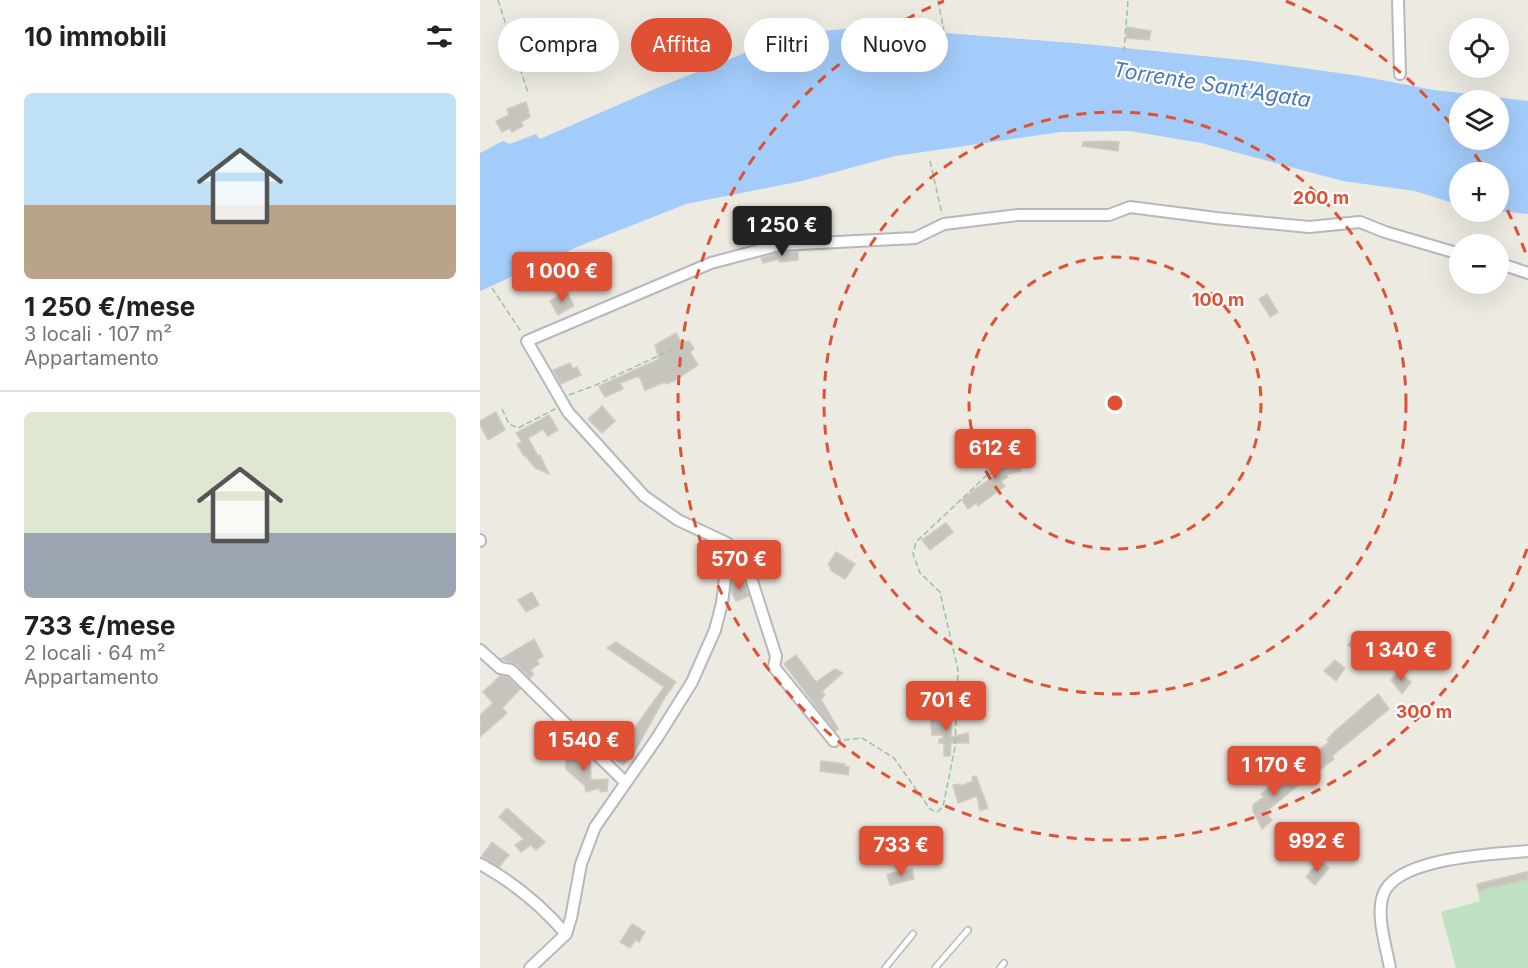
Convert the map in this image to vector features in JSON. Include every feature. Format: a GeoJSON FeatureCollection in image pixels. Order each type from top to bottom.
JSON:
{"type":"FeatureCollection","features":[{"type":"Feature","properties":{"kind":"street"},"geometry":{"type":"LineString","coordinates":[[1398,0],[1400,74]]}},
{"type":"Feature","properties":{"kind":"street"},"geometry":{"type":"LineString","coordinates":[[834,741],[774,667],[776,656],[743,560],[727,543],[678,520],[644,496],[585,432],[562,402],[527,341],[711,263],[779,245],[915,238],[944,224],[1018,216],[1109,215],[1130,207],[1216,218],[1309,226],[1360,222],[1385,232],[1449,251]]}},
{"type":"Feature","properties":{"kind":"street"},"geometry":{"type":"LineString","coordinates":[[1509,267],[1528,273]]}},
{"type":"Feature","properties":{"kind":"street"},"geometry":{"type":"LineString","coordinates":[[534,966],[566,934],[581,864],[595,827],[657,738],[692,682],[715,630],[725,578],[743,560]]}},
{"type":"Feature","properties":{"kind":"street"},"geometry":{"type":"LineString","coordinates":[[480,650],[500,668],[510,670],[625,782]]}},
{"type":"Feature","properties":{"kind":"street"},"geometry":{"type":"LineString","coordinates":[[1390,968],[1381,916],[1382,896],[1388,884],[1404,873],[1452,857],[1528,851]]}},
{"type":"Feature","properties":{"kind":"street"},"geometry":{"type":"LineString","coordinates":[[480,864],[545,910],[566,934]]}},
{"type":"Feature","properties":{"kind":"lane"},"geometry":{"type":"LineString","coordinates":[[935,968],[968,930]]}},
{"type":"Feature","properties":{"kind":"lane"},"geometry":{"type":"LineString","coordinates":[[885,968],[913,934]]}},
{"type":"Feature","properties":{"kind":"path"},"geometry":{"type":"LineString","coordinates":[[498,0],[528,93]]}},
{"type":"Feature","properties":{"kind":"path"},"geometry":{"type":"LineString","coordinates":[[938,0],[942,18]]}},
{"type":"Feature","properties":{"kind":"path"},"geometry":{"type":"LineString","coordinates":[[1124,52],[1128,0]]}},
{"type":"Feature","properties":{"kind":"path"},"geometry":{"type":"LineString","coordinates":[[930,161],[944,224]]}},
{"type":"Feature","properties":{"kind":"path"},"geometry":{"type":"LineString","coordinates":[[492,288],[527,341]]}},
{"type":"Feature","properties":{"kind":"path"},"geometry":{"type":"LineString","coordinates":[[502,410],[509,424],[518,428],[562,402],[675,348]]}},
{"type":"Feature","properties":{"kind":"path"},"geometry":{"type":"LineString","coordinates":[[834,741],[862,738],[894,758],[930,809],[937,812],[943,807],[955,747],[958,670],[940,592],[921,573],[913,554],[916,542],[986,476],[1014,464]]}},
{"type":"Feature","properties":{"kind":"green space"},"geometry":{"type":"Polygon","coordinates":[[[1528,871],[1528,968],[1456,968],[1441,912],[1480,901],[1476,885],[1528,871]]]}},
{"type":"Feature","properties":{"kind":"water","name":"Torrente Sant'Agata"},"geometry":{"type":"Polygon","coordinates":[[[841,29],[841,72],[948,72],[948,33],[1252,61],[1360,76],[1449,92],[1449,150],[1509,150],[1509,99],[1528,101],[1528,214],[1509,212],[1509,162],[1449,162],[1449,202],[1415,191],[1343,181],[1201,143],[1130,131],[1061,132],[895,156],[802,181],[686,204],[577,247],[480,291],[480,153],[503,141],[510,144],[536,134],[540,139],[697,72],[732,72],[732,58],[744,53],[744,72],[829,72],[829,30],[841,29]]]}},
{"type":"Feature","properties":{"kind":"building"},"geometry":{"type":"Polygon","coordinates":[[[1127,27],[1151,31],[1149,40],[1126,38],[1127,27]]]}},
{"type":"Feature","properties":{"kind":"building"},"geometry":{"type":"Polygon","coordinates":[[[526,102],[530,117],[521,122],[523,126],[512,132],[510,128],[502,132],[496,121],[509,115],[507,109],[526,102]]]}},
{"type":"Feature","properties":{"kind":"building"},"geometry":{"type":"Polygon","coordinates":[[[1083,142],[1119,142],[1118,151],[1082,146],[1083,142]]]}},
{"type":"Feature","properties":{"kind":"building"},"geometry":{"type":"Polygon","coordinates":[[[780,252],[798,252],[798,260],[779,262],[779,259],[763,263],[761,258],[780,252]]]}},
{"type":"Feature","properties":{"kind":"building"},"geometry":{"type":"Polygon","coordinates":[[[567,292],[574,306],[558,315],[550,301],[567,292]]]}},
{"type":"Feature","properties":{"kind":"building"},"geometry":{"type":"Polygon","coordinates":[[[1267,294],[1278,312],[1270,317],[1259,299],[1267,294]]]}},
{"type":"Feature","properties":{"kind":"building"},"geometry":{"type":"Polygon","coordinates":[[[676,333],[681,342],[689,341],[694,349],[690,352],[698,365],[674,381],[645,390],[639,376],[620,383],[623,389],[605,397],[599,386],[659,359],[655,345],[676,333]]]}},
{"type":"Feature","properties":{"kind":"building"},"geometry":{"type":"Polygon","coordinates":[[[570,363],[573,369],[577,367],[581,375],[561,384],[553,370],[570,363]]]}},
{"type":"Feature","properties":{"kind":"building"},"geometry":{"type":"Polygon","coordinates":[[[602,406],[615,421],[602,433],[588,419],[602,406]]]}},
{"type":"Feature","properties":{"kind":"building"},"geometry":{"type":"Polygon","coordinates":[[[496,412],[505,430],[488,440],[480,421],[496,412]]]}},
{"type":"Feature","properties":{"kind":"building"},"geometry":{"type":"Polygon","coordinates":[[[549,415],[558,430],[548,436],[543,429],[528,438],[549,474],[535,468],[524,456],[517,444],[522,442],[516,433],[549,415]]]}},
{"type":"Feature","properties":{"kind":"building"},"geometry":{"type":"Polygon","coordinates":[[[1015,449],[1022,457],[1016,459],[1021,471],[1006,475],[1008,477],[1001,481],[1005,486],[978,506],[976,503],[968,509],[962,500],[998,474],[994,461],[1015,449]]]}},
{"type":"Feature","properties":{"kind":"building"},"geometry":{"type":"Polygon","coordinates":[[[946,523],[953,532],[930,550],[922,540],[946,523]]]}},
{"type":"Feature","properties":{"kind":"building"},"geometry":{"type":"Polygon","coordinates":[[[836,552],[855,564],[845,579],[830,570],[828,565],[836,552]]]}},
{"type":"Feature","properties":{"kind":"building"},"geometry":{"type":"Polygon","coordinates":[[[736,579],[741,585],[745,584],[749,596],[736,601],[731,591],[732,581],[736,579]]]}},
{"type":"Feature","properties":{"kind":"building"},"geometry":{"type":"Polygon","coordinates":[[[532,592],[539,605],[526,612],[518,600],[532,592]]]}},
{"type":"Feature","properties":{"kind":"building"},"geometry":{"type":"Polygon","coordinates":[[[1359,631],[1379,646],[1368,660],[1348,645],[1359,631]]]}},
{"type":"Feature","properties":{"kind":"building"},"geometry":{"type":"Polygon","coordinates":[[[1424,635],[1445,655],[1438,664],[1431,658],[1424,666],[1413,657],[1418,652],[1416,645],[1424,635]]]}},
{"type":"Feature","properties":{"kind":"building"},"geometry":{"type":"Polygon","coordinates":[[[534,639],[543,656],[537,660],[539,664],[530,670],[534,674],[530,678],[516,664],[501,659],[534,639]]]}},
{"type":"Feature","properties":{"kind":"building"},"geometry":{"type":"Polygon","coordinates":[[[616,642],[676,682],[665,697],[634,753],[623,765],[615,759],[625,746],[623,744],[664,687],[607,648],[616,642]]]}},
{"type":"Feature","properties":{"kind":"building"},"geometry":{"type":"Polygon","coordinates":[[[796,655],[816,682],[835,669],[843,673],[822,691],[825,695],[821,699],[838,729],[835,731],[784,664],[796,655]]]}},
{"type":"Feature","properties":{"kind":"building"},"geometry":{"type":"Polygon","coordinates":[[[1335,660],[1345,668],[1336,681],[1324,671],[1335,660]]]}},
{"type":"Feature","properties":{"kind":"building"},"geometry":{"type":"Polygon","coordinates":[[[1398,672],[1411,682],[1402,694],[1391,680],[1398,672]]]}},
{"type":"Feature","properties":{"kind":"building"},"geometry":{"type":"Polygon","coordinates":[[[500,676],[507,677],[520,689],[502,708],[507,713],[480,737],[480,715],[493,703],[483,692],[500,676]]]}},
{"type":"Feature","properties":{"kind":"building"},"geometry":{"type":"Polygon","coordinates":[[[1378,694],[1389,709],[1332,756],[1334,759],[1314,774],[1304,762],[1329,742],[1327,740],[1334,732],[1378,694]]]}},
{"type":"Feature","properties":{"kind":"building"},"geometry":{"type":"Polygon","coordinates":[[[930,714],[951,714],[951,737],[968,733],[969,743],[951,743],[950,756],[944,756],[944,743],[939,743],[943,735],[932,735],[930,714]]]}},
{"type":"Feature","properties":{"kind":"building"},"geometry":{"type":"Polygon","coordinates":[[[582,752],[590,760],[591,780],[608,779],[607,791],[600,792],[600,788],[586,792],[585,786],[566,769],[566,760],[572,753],[582,752]]]}},
{"type":"Feature","properties":{"kind":"building"},"geometry":{"type":"Polygon","coordinates":[[[821,761],[845,764],[849,767],[848,775],[820,771],[821,761]]]}},
{"type":"Feature","properties":{"kind":"building"},"geometry":{"type":"Polygon","coordinates":[[[1291,771],[1301,783],[1265,812],[1272,820],[1262,829],[1253,811],[1253,805],[1264,797],[1261,794],[1291,771]]]}},
{"type":"Feature","properties":{"kind":"building"},"geometry":{"type":"Polygon","coordinates":[[[976,776],[988,808],[980,811],[977,796],[958,803],[953,785],[960,784],[961,786],[973,781],[972,777],[976,776]]]}},
{"type":"Feature","properties":{"kind":"building"},"geometry":{"type":"Polygon","coordinates":[[[507,808],[545,842],[536,850],[531,845],[521,852],[515,845],[524,839],[499,817],[507,808]]]}},
{"type":"Feature","properties":{"kind":"building"},"geometry":{"type":"Polygon","coordinates":[[[492,842],[509,855],[499,867],[482,856],[492,842]]]}},
{"type":"Feature","properties":{"kind":"building"},"geometry":{"type":"Polygon","coordinates":[[[1320,860],[1329,868],[1315,885],[1306,877],[1320,860]]]}},
{"type":"Feature","properties":{"kind":"building"},"geometry":{"type":"Polygon","coordinates":[[[912,869],[914,879],[890,885],[887,874],[912,869]]]}},
{"type":"Feature","properties":{"kind":"building"},"geometry":{"type":"Polygon","coordinates":[[[1527,872],[1528,879],[1479,891],[1477,884],[1527,872]]]}},
{"type":"Feature","properties":{"kind":"building"},"geometry":{"type":"Polygon","coordinates":[[[632,924],[645,932],[639,942],[635,940],[630,948],[620,942],[632,924]]]}}]}
